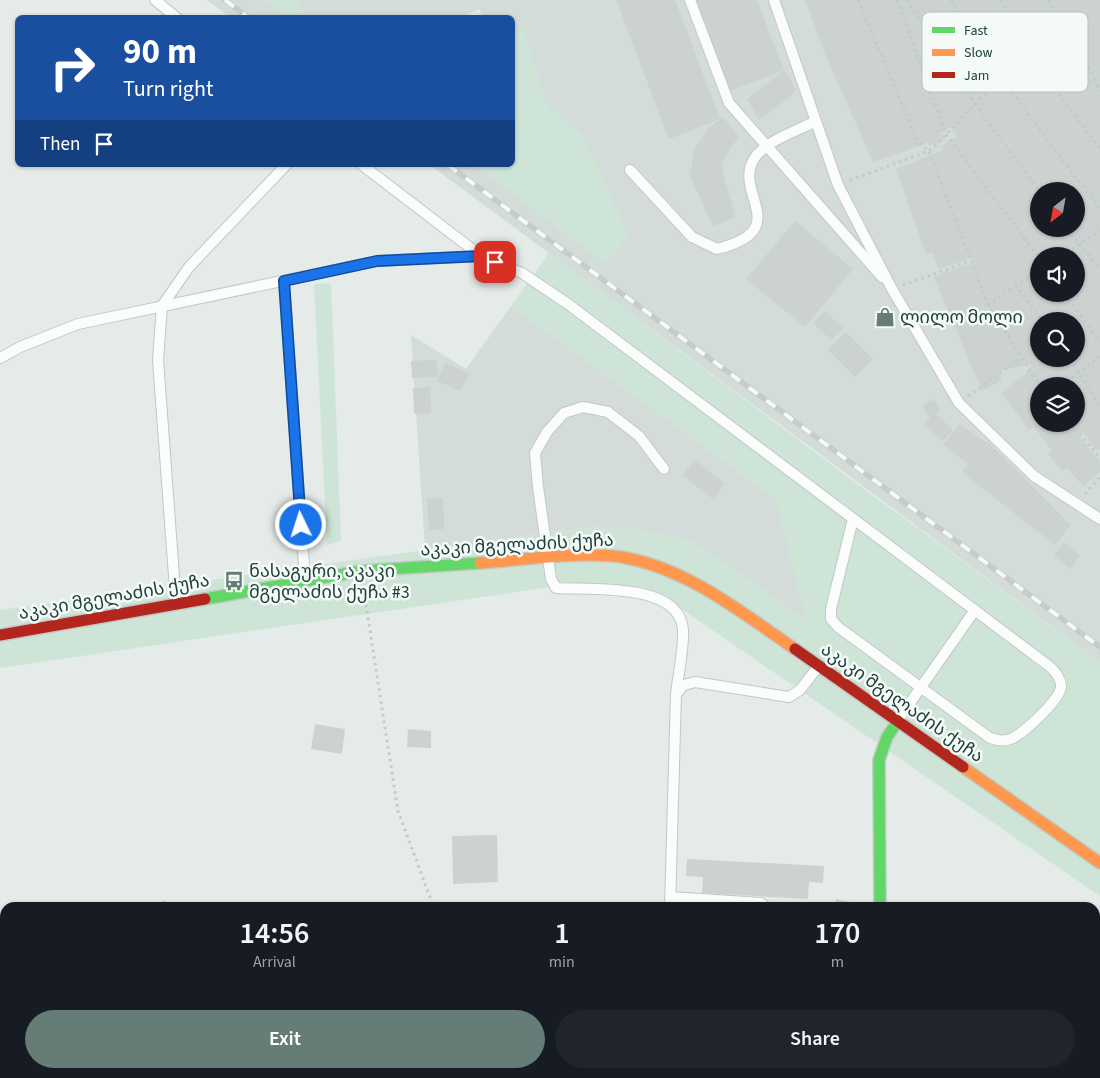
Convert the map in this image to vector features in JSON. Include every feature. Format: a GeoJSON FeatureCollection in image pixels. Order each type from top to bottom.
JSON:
{"type":"FeatureCollection","features":[{"type":"Feature","properties":{"kind":"street","name":"აკაკი მგელაძის ქუჩა"},"geometry":{"type":"LineString","coordinates":[[0,635],[361,571],[577,556],[620,557],[652,564],[696,583],[898,721],[1100,863]]}},
{"type":"Feature","properties":{"kind":"street"},"geometry":{"type":"LineString","coordinates":[[880,902],[879,760],[887,737],[898,721]]}},
{"type":"Feature","properties":{"kind":"lane"},"geometry":{"type":"LineString","coordinates":[[155,0],[173,15]]}},
{"type":"Feature","properties":{"kind":"lane"},"geometry":{"type":"LineString","coordinates":[[690,0],[729,103],[892,289]]}},
{"type":"Feature","properties":{"kind":"lane"},"geometry":{"type":"LineString","coordinates":[[774,0],[838,184],[892,289],[959,403],[1034,476],[1100,520]]}},
{"type":"Feature","properties":{"kind":"lane"},"geometry":{"type":"LineString","coordinates":[[630,170],[692,237],[717,249],[734,245],[753,232],[759,216],[749,178],[752,163],[767,145],[816,121]]}},
{"type":"Feature","properties":{"kind":"lane"},"geometry":{"type":"LineString","coordinates":[[176,604],[158,360],[162,306],[189,267],[284,167]]}},
{"type":"Feature","properties":{"kind":"lane"},"geometry":{"type":"LineString","coordinates":[[365,167],[481,256],[522,273],[568,304],[853,518],[1057,672],[1062,686],[1058,698],[1012,739],[999,741],[990,738],[838,627],[831,619],[831,609],[853,518]]}},
{"type":"Feature","properties":{"kind":"lane"},"geometry":{"type":"LineString","coordinates":[[0,358],[20,347],[78,324],[162,306],[377,261],[481,256]]}},
{"type":"Feature","properties":{"kind":"lane"},"geometry":{"type":"LineString","coordinates":[[284,281],[305,581]]}},
{"type":"Feature","properties":{"kind":"lane"},"geometry":{"type":"LineString","coordinates":[[664,469],[639,436],[608,412],[583,407],[564,413],[547,432],[536,453],[538,488],[550,579],[556,588],[634,592],[663,600],[678,612],[683,629],[676,694],[670,902]]}},
{"type":"Feature","properties":{"kind":"lane"},"geometry":{"type":"LineString","coordinates":[[898,721],[975,610]]}},
{"type":"Feature","properties":{"kind":"lane"},"geometry":{"type":"LineString","coordinates":[[676,694],[684,685],[695,682],[789,697],[800,690],[818,666]]}},
{"type":"Feature","properties":{"kind":"path"},"geometry":{"type":"LineString","coordinates":[[858,0],[918,142],[929,151],[988,305],[1034,377]]}},
{"type":"Feature","properties":{"kind":"path"},"geometry":{"type":"LineString","coordinates":[[897,0],[922,68]]}},
{"type":"Feature","properties":{"kind":"path"},"geometry":{"type":"LineString","coordinates":[[907,0],[922,23]]}},
{"type":"Feature","properties":{"kind":"path"},"geometry":{"type":"LineString","coordinates":[[951,0],[959,12]]}},
{"type":"Feature","properties":{"kind":"path"},"geometry":{"type":"LineString","coordinates":[[1001,0],[1008,12]]}},
{"type":"Feature","properties":{"kind":"path"},"geometry":{"type":"LineString","coordinates":[[1048,0],[1055,12]]}},
{"type":"Feature","properties":{"kind":"path"},"geometry":{"type":"LineString","coordinates":[[1088,66],[1100,91]]}},
{"type":"Feature","properties":{"kind":"path"},"geometry":{"type":"LineString","coordinates":[[931,92],[946,134],[1031,247]]}},
{"type":"Feature","properties":{"kind":"path"},"geometry":{"type":"LineString","coordinates":[[966,92],[1032,182]]}},
{"type":"Feature","properties":{"kind":"path"},"geometry":{"type":"LineString","coordinates":[[838,184],[929,151],[986,92]]}},
{"type":"Feature","properties":{"kind":"path"},"geometry":{"type":"LineString","coordinates":[[1013,92],[1100,209]]}},
{"type":"Feature","properties":{"kind":"path"},"geometry":{"type":"LineString","coordinates":[[1058,92],[1069,109],[1100,148]]}},
{"type":"Feature","properties":{"kind":"path"},"geometry":{"type":"LineString","coordinates":[[1074,247],[1100,231]]}},
{"type":"Feature","properties":{"kind":"path"},"geometry":{"type":"LineString","coordinates":[[1074,238],[1100,268]]}},
{"type":"Feature","properties":{"kind":"path"},"geometry":{"type":"LineString","coordinates":[[892,289],[971,261]]}},
{"type":"Feature","properties":{"kind":"path"},"geometry":{"type":"LineString","coordinates":[[988,305],[1030,277]]}},
{"type":"Feature","properties":{"kind":"path"},"geometry":{"type":"LineString","coordinates":[[1016,286],[1035,312]]}},
{"type":"Feature","properties":{"kind":"path"},"geometry":{"type":"LineString","coordinates":[[1071,302],[1100,342]]}},
{"type":"Feature","properties":{"kind":"path"},"geometry":{"type":"LineString","coordinates":[[1072,377],[1100,356]]}},
{"type":"Feature","properties":{"kind":"path"},"geometry":{"type":"LineString","coordinates":[[959,403],[1020,358]]}},
{"type":"Feature","properties":{"kind":"path"},"geometry":{"type":"LineString","coordinates":[[1076,367],[1100,406]]}},
{"type":"Feature","properties":{"kind":"path"},"geometry":{"type":"LineString","coordinates":[[1078,432],[1100,458]]}},
{"type":"Feature","properties":{"kind":"path"},"geometry":{"type":"LineString","coordinates":[[1077,504],[1100,477]]}},
{"type":"Feature","properties":{"kind":"path"},"geometry":{"type":"LineString","coordinates":[[361,571],[398,811],[432,902]]}},
{"type":"Feature","properties":{"kind":"shaded area"},"geometry":{"type":"Polygon","coordinates":[[[207,0],[262,0],[283,15],[227,15],[207,0]]]}},
{"type":"Feature","properties":{"kind":"shaded area","name":"ლილო მოლი"},"geometry":{"type":"Polygon","coordinates":[[[298,0],[1100,0],[1100,662],[433,167],[479,167],[604,263],[584,138],[546,105],[524,30],[515,32],[515,15],[482,15],[479,9],[466,15],[303,15],[298,0]]]}},
{"type":"Feature","properties":{"kind":"shaded area"},"geometry":{"type":"Polygon","coordinates":[[[511,306],[776,499],[807,622],[736,570],[688,540],[638,529],[587,527],[425,550],[411,335],[466,369],[511,306]]]}},
{"type":"Feature","properties":{"kind":"green space"},"geometry":{"type":"Polygon","coordinates":[[[262,0],[298,0],[303,15],[283,15],[262,0]]]}},
{"type":"Feature","properties":{"kind":"green space"},"geometry":{"type":"Polygon","coordinates":[[[524,29],[546,104],[584,138],[629,236],[604,264],[479,167],[515,167],[515,32],[524,29]]]}},
{"type":"Feature","properties":{"kind":"green space"},"geometry":{"type":"Polygon","coordinates":[[[549,253],[848,477],[1100,662],[1100,896],[664,597],[550,587],[0,668],[0,610],[587,527],[638,529],[688,540],[736,570],[806,621],[776,499],[511,306],[549,253]]]}},
{"type":"Feature","properties":{"kind":"green space"},"geometry":{"type":"Polygon","coordinates":[[[331,283],[341,541],[327,545],[314,284],[331,283]]]}},
{"type":"Feature","properties":{"kind":"building"},"geometry":{"type":"Polygon","coordinates":[[[616,0],[675,0],[720,119],[669,139],[616,0]]]}},
{"type":"Feature","properties":{"kind":"building"},"geometry":{"type":"Polygon","coordinates":[[[696,0],[757,0],[784,70],[730,91],[696,0]]]}},
{"type":"Feature","properties":{"kind":"building"},"geometry":{"type":"Polygon","coordinates":[[[805,0],[1100,0],[1100,449],[1096,451],[1083,432],[1085,432],[1085,377],[1030,377],[1029,430],[1002,393],[1026,373],[1030,367],[1085,367],[1085,312],[1030,312],[1030,364],[999,371],[1002,380],[982,391],[934,277],[974,263],[972,258],[938,269],[933,253],[926,254],[896,169],[943,150],[942,146],[957,136],[950,127],[941,133],[944,140],[929,146],[928,143],[873,162],[826,56],[805,0]]]}},
{"type":"Feature","properties":{"kind":"building"},"geometry":{"type":"Polygon","coordinates":[[[784,70],[796,89],[793,94],[759,120],[747,99],[784,70]]]}},
{"type":"Feature","properties":{"kind":"building"},"geometry":{"type":"Polygon","coordinates":[[[723,117],[740,138],[734,143],[721,164],[735,217],[713,226],[690,176],[694,149],[710,127],[723,117]]]}},
{"type":"Feature","properties":{"kind":"building"},"geometry":{"type":"Polygon","coordinates":[[[795,221],[853,269],[805,327],[746,279],[795,221]]]}},
{"type":"Feature","properties":{"kind":"building"},"geometry":{"type":"Polygon","coordinates":[[[825,311],[843,328],[831,340],[813,323],[825,311]]]}},
{"type":"Feature","properties":{"kind":"building"},"geometry":{"type":"Polygon","coordinates":[[[846,332],[873,359],[855,377],[828,350],[846,332]]]}},
{"type":"Feature","properties":{"kind":"building"},"geometry":{"type":"Polygon","coordinates":[[[437,360],[438,377],[412,378],[411,361],[437,360]]]}},
{"type":"Feature","properties":{"kind":"building"},"geometry":{"type":"Polygon","coordinates":[[[445,363],[469,373],[461,391],[437,381],[445,363]]]}},
{"type":"Feature","properties":{"kind":"building"},"geometry":{"type":"Polygon","coordinates":[[[430,387],[431,413],[414,414],[413,388],[430,387]]]}},
{"type":"Feature","properties":{"kind":"building"},"geometry":{"type":"Polygon","coordinates":[[[934,399],[941,410],[936,414],[953,430],[943,441],[924,424],[930,418],[922,406],[934,399]]]}},
{"type":"Feature","properties":{"kind":"building"},"geometry":{"type":"Polygon","coordinates":[[[960,424],[985,442],[987,441],[1071,525],[1055,545],[962,472],[968,464],[943,445],[960,424]]]}},
{"type":"Feature","properties":{"kind":"building"},"geometry":{"type":"Polygon","coordinates":[[[1038,432],[1083,432],[1078,435],[1100,462],[1100,472],[1083,486],[1067,468],[1062,471],[1048,454],[1052,451],[1038,432]]]}},
{"type":"Feature","properties":{"kind":"building"},"geometry":{"type":"Polygon","coordinates":[[[695,460],[725,484],[713,499],[682,475],[695,460]]]}},
{"type":"Feature","properties":{"kind":"building"},"geometry":{"type":"Polygon","coordinates":[[[443,498],[444,529],[429,530],[427,499],[443,498]]]}},
{"type":"Feature","properties":{"kind":"building"},"geometry":{"type":"Polygon","coordinates":[[[1064,542],[1080,556],[1070,569],[1054,555],[1064,542]]]}},
{"type":"Feature","properties":{"kind":"building"},"geometry":{"type":"Polygon","coordinates":[[[315,724],[345,729],[342,754],[311,749],[315,724]]]}},
{"type":"Feature","properties":{"kind":"building"},"geometry":{"type":"Polygon","coordinates":[[[408,729],[431,731],[431,748],[407,747],[408,729]]]}},
{"type":"Feature","properties":{"kind":"building"},"geometry":{"type":"Polygon","coordinates":[[[497,835],[498,882],[453,884],[452,836],[497,835]]]}},
{"type":"Feature","properties":{"kind":"building"},"geometry":{"type":"Polygon","coordinates":[[[687,859],[824,866],[823,883],[809,882],[808,899],[702,893],[703,877],[686,876],[687,859]]]}},
{"type":"Feature","properties":{"kind":"building"},"geometry":{"type":"Polygon","coordinates":[[[836,899],[851,902],[836,902],[836,899]]]}},
{"type":"Feature","properties":{"kind":"railway"},"geometry":{"type":"LineString","coordinates":[[225,0],[245,15]]}},
{"type":"Feature","properties":{"kind":"railway"},"geometry":{"type":"LineString","coordinates":[[451,167],[1100,647]]}},
{"type":"Feature","properties":{"kind":"traffic: fast"},"geometry":{"type":"LineString","coordinates":[[205,599],[361,571],[480,563]]}},
{"type":"Feature","properties":{"kind":"traffic: fast"},"geometry":{"type":"LineString","coordinates":[[880,902],[879,760],[887,737],[898,721]]}},
{"type":"Feature","properties":{"kind":"traffic: slow"},"geometry":{"type":"LineString","coordinates":[[480,563],[587,555],[621,557],[645,563],[691,581],[712,593],[795,649]]}},
{"type":"Feature","properties":{"kind":"traffic: slow"},"geometry":{"type":"LineString","coordinates":[[963,767],[1100,863]]}},
{"type":"Feature","properties":{"kind":"traffic: jam"},"geometry":{"type":"LineString","coordinates":[[0,635],[205,599]]}},
{"type":"Feature","properties":{"kind":"traffic: jam"},"geometry":{"type":"LineString","coordinates":[[795,649],[963,767]]}},
{"type":"Feature","properties":{"kind":"place","name":"ლილო მოლი"},"geometry":{"type":"Point","coordinates":[885,317]}},
{"type":"Feature","properties":{"kind":"place","name":"ნასაგური, აკაკი მგელაძის ქუჩა #3"},"geometry":{"type":"Point","coordinates":[234,581]}},
{"type":"Feature","properties":{"kind":"route"},"geometry":{"type":"LineString","coordinates":[[301,525],[284,281],[377,261],[481,256],[495,262]]}}]}
